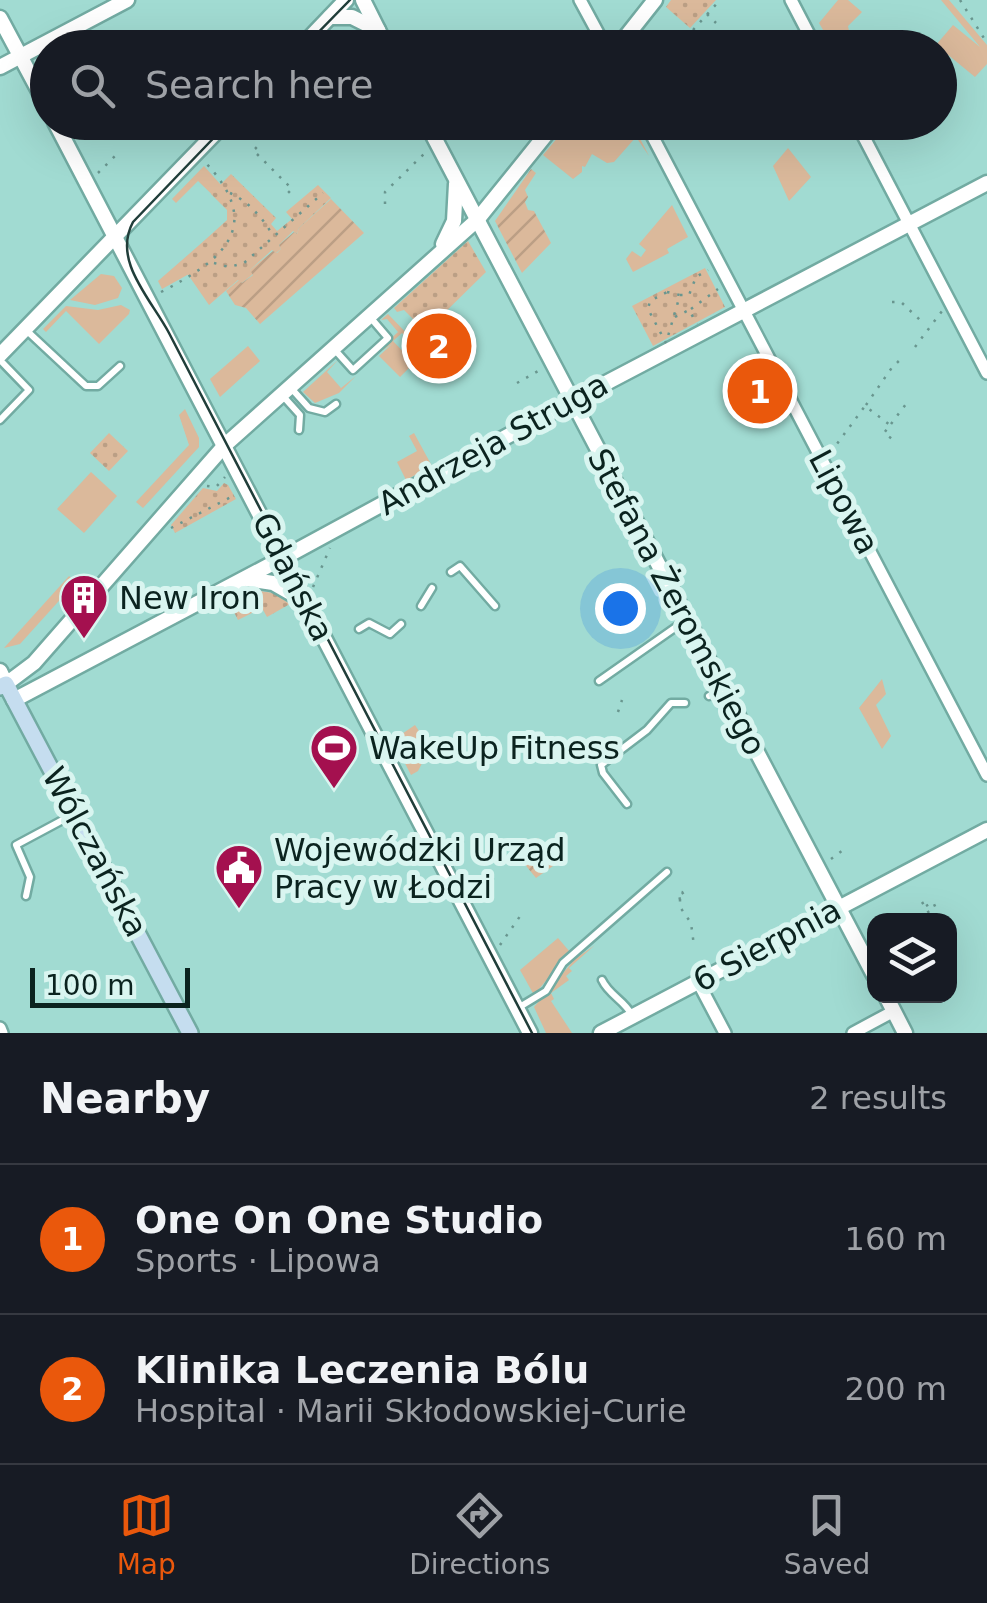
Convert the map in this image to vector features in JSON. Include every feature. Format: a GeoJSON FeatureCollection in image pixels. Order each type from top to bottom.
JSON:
{"type":"FeatureCollection","features":[{"type":"Feature","properties":{"kind":"main road","name":"Wólczańska"},"geometry":{"type":"LineString","coordinates":[[2,681],[7,704],[75,814],[190,1033]]}},
{"type":"Feature","properties":{"kind":"street"},"geometry":{"type":"LineString","coordinates":[[70,30],[127,0]]}},
{"type":"Feature","properties":{"kind":"street"},"geometry":{"type":"LineString","coordinates":[[317,30],[346,0]]}},
{"type":"Feature","properties":{"kind":"street"},"geometry":{"type":"LineString","coordinates":[[363,0],[378,30]]}},
{"type":"Feature","properties":{"kind":"street"},"geometry":{"type":"LineString","coordinates":[[580,0],[596,30]]}},
{"type":"Feature","properties":{"kind":"street"},"geometry":{"type":"LineString","coordinates":[[631,30],[655,0]]}},
{"type":"Feature","properties":{"kind":"street"},"geometry":{"type":"LineString","coordinates":[[791,0],[807,30]]}},
{"type":"Feature","properties":{"kind":"street"},"geometry":{"type":"LineString","coordinates":[[330,17],[352,17],[378,30]]}},
{"type":"Feature","properties":{"kind":"street"},"geometry":{"type":"LineString","coordinates":[[0,18],[30,75]]}},
{"type":"Feature","properties":{"kind":"street"},"geometry":{"type":"LineString","coordinates":[[0,67],[30,51]]}},
{"type":"Feature","properties":{"kind":"street","name":"Gdańska"},"geometry":{"type":"LineString","coordinates":[[64,140],[306,604],[332,643],[530,1033]]}},
{"type":"Feature","properties":{"kind":"street"},"geometry":{"type":"LineString","coordinates":[[0,357],[209,140]]}},
{"type":"Feature","properties":{"kind":"street","name":"Stefana Żeromskiego"},"geometry":{"type":"LineString","coordinates":[[435,140],[686,620],[716,692],[867,962]]}},
{"type":"Feature","properties":{"kind":"street"},"geometry":{"type":"LineString","coordinates":[[2,681],[40,656],[225,445],[477,220],[541,140]]}},
{"type":"Feature","properties":{"kind":"street","name":"Lipowa"},"geometry":{"type":"LineString","coordinates":[[654,140],[987,775]]}},
{"type":"Feature","properties":{"kind":"street"},"geometry":{"type":"LineString","coordinates":[[865,140],[987,373]]}},
{"type":"Feature","properties":{"kind":"street"},"geometry":{"type":"LineString","coordinates":[[435,258],[454,222],[456,180]]}},
{"type":"Feature","properties":{"kind":"street","name":"Andrzeja Struga"},"geometry":{"type":"LineString","coordinates":[[7,704],[987,184]]}},
{"type":"Feature","properties":{"kind":"street"},"geometry":{"type":"LineString","coordinates":[[241,580],[274,583],[306,604]]}},
{"type":"Feature","properties":{"kind":"street","name":"6 Sierpnia"},"geometry":{"type":"LineString","coordinates":[[601,1033],[987,830]]}},
{"type":"Feature","properties":{"kind":"street"},"geometry":{"type":"LineString","coordinates":[[698,982],[725,1033]]}},
{"type":"Feature","properties":{"kind":"street"},"geometry":{"type":"LineString","coordinates":[[890,1003],[906,1033]]}},
{"type":"Feature","properties":{"kind":"street"},"geometry":{"type":"LineString","coordinates":[[853,1033],[894,1011]]}},
{"type":"Feature","properties":{"kind":"lane"},"geometry":{"type":"LineString","coordinates":[[333,348],[354,369],[388,338],[369,316]]}},
{"type":"Feature","properties":{"kind":"lane"},"geometry":{"type":"LineString","coordinates":[[25,329],[86,386],[98,386],[120,366]]}},
{"type":"Feature","properties":{"kind":"lane"},"geometry":{"type":"LineString","coordinates":[[0,357],[30,390],[0,420]]}},
{"type":"Feature","properties":{"kind":"lane"},"geometry":{"type":"LineString","coordinates":[[286,391],[309,408],[325,412],[336,404]]}},
{"type":"Feature","properties":{"kind":"lane"},"geometry":{"type":"LineString","coordinates":[[286,391],[300,415],[299,430]]}},
{"type":"Feature","properties":{"kind":"lane"},"geometry":{"type":"LineString","coordinates":[[451,572],[460,566],[494,606]]}},
{"type":"Feature","properties":{"kind":"lane"},"geometry":{"type":"LineString","coordinates":[[422,606],[432,588]]}},
{"type":"Feature","properties":{"kind":"lane"},"geometry":{"type":"LineString","coordinates":[[599,681],[686,620]]}},
{"type":"Feature","properties":{"kind":"lane"},"geometry":{"type":"LineString","coordinates":[[359,629],[370,623],[390,634],[401,624]]}},
{"type":"Feature","properties":{"kind":"lane"},"geometry":{"type":"LineString","coordinates":[[627,804],[602,774],[601,765],[647,730],[671,704],[685,703]]}},
{"type":"Feature","properties":{"kind":"lane"},"geometry":{"type":"LineString","coordinates":[[26,896],[30,876],[16,845],[75,814]]}},
{"type":"Feature","properties":{"kind":"lane"},"geometry":{"type":"LineString","coordinates":[[517,1008],[546,991],[564,963],[666,872]]}},
{"type":"Feature","properties":{"kind":"lane"},"geometry":{"type":"LineString","coordinates":[[602,980],[607,990],[624,1000],[633,1016]]}},
{"type":"Feature","properties":{"kind":"path"},"geometry":{"type":"LineString","coordinates":[[693,30],[720,0]]}},
{"type":"Feature","properties":{"kind":"path"},"geometry":{"type":"LineString","coordinates":[[960,0],[987,43]]}},
{"type":"Feature","properties":{"kind":"path"},"geometry":{"type":"LineString","coordinates":[[707,14],[716,22]]}},
{"type":"Feature","properties":{"kind":"path"},"geometry":{"type":"LineString","coordinates":[[259,145],[256,152],[291,184],[287,194]]}},
{"type":"Feature","properties":{"kind":"path"},"geometry":{"type":"LineString","coordinates":[[385,204],[385,192],[427,151]]}},
{"type":"Feature","properties":{"kind":"path"},"geometry":{"type":"LineString","coordinates":[[161,292],[213,262],[234,226],[235,210],[224,182],[196,153]]}},
{"type":"Feature","properties":{"kind":"path"},"geometry":{"type":"LineString","coordinates":[[96,174],[117,154]]}},
{"type":"Feature","properties":{"kind":"path"},"geometry":{"type":"LineString","coordinates":[[275,182],[280,177]]}},
{"type":"Feature","properties":{"kind":"path"},"geometry":{"type":"LineString","coordinates":[[213,262],[222,267],[244,264],[323,193]]}},
{"type":"Feature","properties":{"kind":"path"},"geometry":{"type":"LineString","coordinates":[[230,194],[240,197],[274,238]]}},
{"type":"Feature","properties":{"kind":"path"},"geometry":{"type":"LineString","coordinates":[[222,267],[224,273]]}},
{"type":"Feature","properties":{"kind":"path"},"geometry":{"type":"LineString","coordinates":[[689,295],[696,277],[708,270]]}},
{"type":"Feature","properties":{"kind":"path"},"geometry":{"type":"LineString","coordinates":[[673,318],[718,289]]}},
{"type":"Feature","properties":{"kind":"path"},"geometry":{"type":"LineString","coordinates":[[680,295],[666,342],[648,310],[650,301],[668,292],[689,295],[700,301]]}},
{"type":"Feature","properties":{"kind":"path"},"geometry":{"type":"LineString","coordinates":[[892,302],[901,302],[920,320]]}},
{"type":"Feature","properties":{"kind":"path"},"geometry":{"type":"LineString","coordinates":[[690,310],[698,326]]}},
{"type":"Feature","properties":{"kind":"path"},"geometry":{"type":"LineString","coordinates":[[915,347],[942,310]]}},
{"type":"Feature","properties":{"kind":"path"},"geometry":{"type":"LineString","coordinates":[[831,452],[897,364]]}},
{"type":"Feature","properties":{"kind":"path"},"geometry":{"type":"LineString","coordinates":[[517,382],[540,370]]}},
{"type":"Feature","properties":{"kind":"path"},"geometry":{"type":"LineString","coordinates":[[892,439],[884,433],[906,404]]}},
{"type":"Feature","properties":{"kind":"path"},"geometry":{"type":"LineString","coordinates":[[865,406],[890,425]]}},
{"type":"Feature","properties":{"kind":"path"},"geometry":{"type":"LineString","coordinates":[[205,484],[216,487],[230,474]]}},
{"type":"Feature","properties":{"kind":"path"},"geometry":{"type":"LineString","coordinates":[[166,529],[236,496]]}},
{"type":"Feature","properties":{"kind":"path"},"geometry":{"type":"LineString","coordinates":[[313,588],[331,545]]}},
{"type":"Feature","properties":{"kind":"path"},"geometry":{"type":"LineString","coordinates":[[238,602],[247,608],[254,605]]}},
{"type":"Feature","properties":{"kind":"path"},"geometry":{"type":"LineString","coordinates":[[618,712],[622,700]]}},
{"type":"Feature","properties":{"kind":"path"},"geometry":{"type":"LineString","coordinates":[[830,858],[843,850]]}},
{"type":"Feature","properties":{"kind":"path"},"geometry":{"type":"LineString","coordinates":[[684,890],[678,894],[679,906],[691,923],[694,946]]}},
{"type":"Feature","properties":{"kind":"path"},"geometry":{"type":"LineString","coordinates":[[930,913],[924,904],[933,902],[938,913]]}},
{"type":"Feature","properties":{"kind":"path"},"geometry":{"type":"LineString","coordinates":[[498,946],[523,912]]}},
{"type":"Feature","properties":{"kind":"shaded area"},"geometry":{"type":"Polygon","coordinates":[[[671,0],[716,0],[690,28],[666,7],[671,0]]]}},
{"type":"Feature","properties":{"kind":"shaded area"},"geometry":{"type":"Polygon","coordinates":[[[838,0],[848,0],[862,12],[848,26],[849,30],[823,30],[819,23],[838,0]]]}},
{"type":"Feature","properties":{"kind":"shaded area"},"geometry":{"type":"Polygon","coordinates":[[[941,0],[949,0],[987,45],[987,64],[975,77],[957,62],[957,30],[949,30],[953,25],[980,47],[941,0]]]}},
{"type":"Feature","properties":{"kind":"shaded area"},"geometry":{"type":"Polygon","coordinates":[[[556,140],[633,140],[614,162],[607,163],[592,154],[573,179],[543,155],[556,140]]]}},
{"type":"Feature","properties":{"kind":"shaded area"},"geometry":{"type":"Polygon","coordinates":[[[788,148],[811,177],[789,201],[773,166],[788,148]]]}},
{"type":"Feature","properties":{"kind":"shaded area"},"geometry":{"type":"Polygon","coordinates":[[[204,166],[221,185],[228,210],[198,181],[176,203],[172,199],[204,166]]]}},
{"type":"Feature","properties":{"kind":"shaded area"},"geometry":{"type":"Polygon","coordinates":[[[531,169],[536,173],[525,190],[525,202],[551,243],[522,273],[495,221],[531,169]]]}},
{"type":"Feature","properties":{"kind":"shaded area"},"geometry":{"type":"Polygon","coordinates":[[[231,174],[276,218],[271,224],[277,231],[292,219],[286,212],[318,185],[331,198],[297,234],[293,231],[279,245],[281,249],[276,253],[272,250],[250,270],[253,274],[242,283],[238,280],[209,305],[180,263],[227,220],[227,210],[211,194],[231,174]]]}},
{"type":"Feature","properties":{"kind":"shaded area"},"geometry":{"type":"Polygon","coordinates":[[[331,199],[364,233],[260,324],[246,308],[235,305],[226,291],[253,275],[250,270],[273,251],[277,253],[279,245],[294,232],[297,234],[331,199]]]}},
{"type":"Feature","properties":{"kind":"shaded area"},"geometry":{"type":"Polygon","coordinates":[[[672,205],[688,237],[667,249],[669,253],[633,272],[626,259],[632,251],[641,257],[646,250],[639,244],[672,205]]]}},
{"type":"Feature","properties":{"kind":"shaded area"},"geometry":{"type":"Polygon","coordinates":[[[228,211],[231,222],[189,274],[162,289],[158,281],[228,220],[228,211]]]}},
{"type":"Feature","properties":{"kind":"shaded area"},"geometry":{"type":"Polygon","coordinates":[[[468,241],[486,272],[424,330],[404,310],[397,312],[394,308],[468,241]]]}},
{"type":"Feature","properties":{"kind":"shaded area"},"geometry":{"type":"Polygon","coordinates":[[[705,268],[725,307],[653,346],[632,306],[705,268]]]}},
{"type":"Feature","properties":{"kind":"shaded area"},"geometry":{"type":"Polygon","coordinates":[[[101,274],[114,276],[122,288],[118,298],[95,305],[70,300],[101,274]]]}},
{"type":"Feature","properties":{"kind":"shaded area"},"geometry":{"type":"Polygon","coordinates":[[[121,305],[130,310],[129,314],[99,344],[66,311],[46,332],[43,329],[66,306],[98,310],[121,305]]]}},
{"type":"Feature","properties":{"kind":"shaded area"},"geometry":{"type":"Polygon","coordinates":[[[388,314],[415,342],[402,333],[393,341],[414,363],[400,377],[379,356],[392,344],[383,350],[382,347],[398,332],[387,319],[381,320],[388,314]]]}},
{"type":"Feature","properties":{"kind":"shaded area"},"geometry":{"type":"Polygon","coordinates":[[[248,346],[260,361],[220,397],[210,379],[248,346]]]}},
{"type":"Feature","properties":{"kind":"shaded area"},"geometry":{"type":"Polygon","coordinates":[[[338,360],[327,372],[341,388],[356,376],[339,393],[315,403],[303,392],[338,360]]]}},
{"type":"Feature","properties":{"kind":"shaded area"},"geometry":{"type":"Polygon","coordinates":[[[185,409],[199,438],[199,447],[143,508],[136,502],[189,445],[179,415],[185,409]]]}},
{"type":"Feature","properties":{"kind":"shaded area"},"geometry":{"type":"Polygon","coordinates":[[[109,433],[128,451],[109,471],[90,453],[109,433]]]}},
{"type":"Feature","properties":{"kind":"shaded area"},"geometry":{"type":"Polygon","coordinates":[[[414,433],[432,466],[406,480],[397,462],[417,451],[409,436],[414,433]]]}},
{"type":"Feature","properties":{"kind":"shaded area"},"geometry":{"type":"Polygon","coordinates":[[[91,472],[117,496],[84,533],[57,509],[91,472]]]}},
{"type":"Feature","properties":{"kind":"shaded area"},"geometry":{"type":"Polygon","coordinates":[[[224,483],[236,499],[175,533],[171,525],[203,488],[217,491],[224,483]]]}},
{"type":"Feature","properties":{"kind":"shaded area"},"geometry":{"type":"Polygon","coordinates":[[[69,576],[76,582],[20,644],[4,648],[69,576]]]}},
{"type":"Feature","properties":{"kind":"shaded area"},"geometry":{"type":"Polygon","coordinates":[[[260,591],[273,593],[290,604],[267,617],[262,608],[238,620],[231,606],[260,591]]]}},
{"type":"Feature","properties":{"kind":"shaded area"},"geometry":{"type":"Polygon","coordinates":[[[882,679],[886,694],[876,705],[891,736],[882,749],[859,708],[882,679]]]}},
{"type":"Feature","properties":{"kind":"shaded area"},"geometry":{"type":"Polygon","coordinates":[[[415,725],[430,748],[418,771],[411,775],[393,740],[415,725]]]}},
{"type":"Feature","properties":{"kind":"shaded area"},"geometry":{"type":"Polygon","coordinates":[[[538,838],[553,866],[536,878],[522,861],[525,858],[520,851],[538,838]]]}},
{"type":"Feature","properties":{"kind":"shaded area"},"geometry":{"type":"Polygon","coordinates":[[[558,938],[570,952],[534,995],[520,970],[558,938]]]}},
{"type":"Feature","properties":{"kind":"shaded area"},"geometry":{"type":"Polygon","coordinates":[[[595,945],[569,968],[569,980],[551,993],[551,1001],[572,1033],[546,1033],[534,1007],[575,959],[595,945]]]}},
{"type":"Feature","properties":{"kind":"tram line"},"geometry":{"type":"LineString","coordinates":[[321,30],[350,0]]}},
{"type":"Feature","properties":{"kind":"tram line"},"geometry":{"type":"LineString","coordinates":[[212,140],[133,222],[127,251],[130,265],[169,333],[532,1033]]}},
{"type":"Feature","properties":{"kind":"place","name":"Klinika Leczenia Bólu"},"geometry":{"type":"Point","coordinates":[439,346]}},
{"type":"Feature","properties":{"kind":"place","name":"One On One Studio"},"geometry":{"type":"Point","coordinates":[760,391]}},
{"type":"Feature","properties":{"kind":"place","name":"New Iron"},"geometry":{"type":"Point","coordinates":[84,640]}},
{"type":"Feature","properties":{"kind":"place","name":"WakeUp Fitness"},"geometry":{"type":"Point","coordinates":[334,790]}},
{"type":"Feature","properties":{"kind":"place","name":"Wojewódzki Urząd Pracy w Łodzi"},"geometry":{"type":"Point","coordinates":[239,910]}}]}
